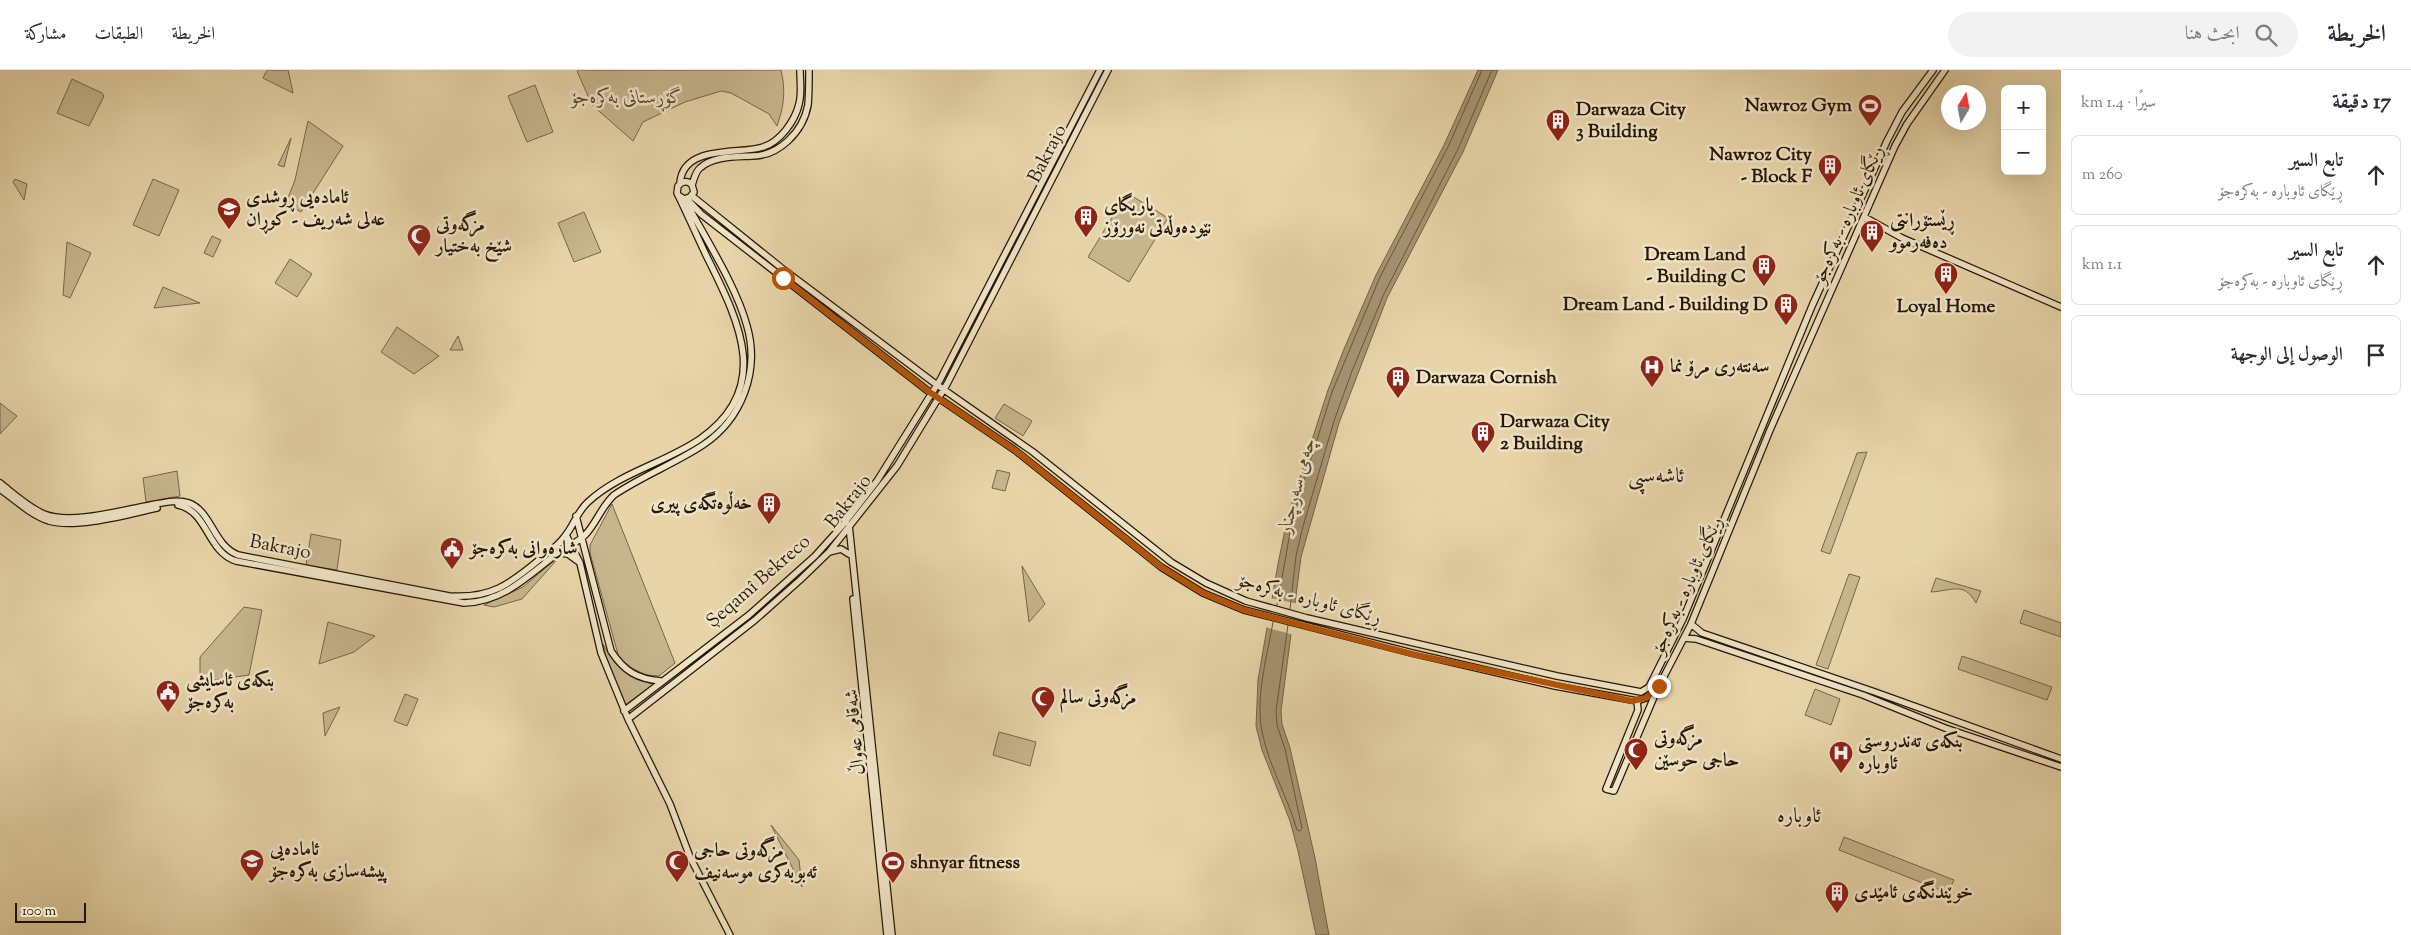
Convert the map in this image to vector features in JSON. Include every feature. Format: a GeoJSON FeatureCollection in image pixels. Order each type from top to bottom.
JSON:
{"type":"FeatureCollection","features":[{"type":"Feature","properties":{"kind":"main road"},"geometry":{"type":"LineString","coordinates":[[800,70],[798,107],[780,136],[765,147],[725,151],[699,159],[686,167],[677,188],[678,195],[688,198],[937,385]]}},
{"type":"Feature","properties":{"kind":"main road"},"geometry":{"type":"LineString","coordinates":[[688,198],[694,190],[692,185],[698,170],[710,162],[726,158],[767,155],[780,149],[797,128],[806,112],[809,70]]}},
{"type":"Feature","properties":{"kind":"main road"},"geometry":{"type":"LineString","coordinates":[[846,526],[932,394],[1100,70]]}},
{"type":"Feature","properties":{"kind":"main road","name":"Bakrajo"},"geometry":{"type":"LineString","coordinates":[[628,718],[755,620],[828,552],[834,540],[901,460],[944,389],[1108,70]]}},
{"type":"Feature","properties":{"kind":"main road","name":"ڕێگای ئاوبارە - بەکرەجۆ"},"geometry":{"type":"LineString","coordinates":[[937,385],[1040,458],[1171,562],[1226,593],[1315,620],[1557,676],[1641,692],[1649,687],[1683,619],[1812,306],[1898,119],[1932,70]]}},
{"type":"Feature","properties":{"kind":"main road","name":"ڕێگای ئاوبارە - بەکرەجۆ"},"geometry":{"type":"LineString","coordinates":[[932,394],[1016,451],[1180,580],[1219,601],[1412,654],[1555,686],[1637,701],[1646,698],[1659,686],[1690,626],[1770,430],[1907,124],[1945,70]]}},
{"type":"Feature","properties":{"kind":"main road"},"geometry":{"type":"LineString","coordinates":[[1918,90],[1920,95],[1925,97]]}},
{"type":"Feature","properties":{"kind":"main road"},"geometry":{"type":"LineString","coordinates":[[1898,119],[1907,124]]}},
{"type":"Feature","properties":{"kind":"main road"},"geometry":{"type":"LineString","coordinates":[[680,184],[686,182],[692,185]]}},
{"type":"Feature","properties":{"kind":"main road","name":"Bakrajo"},"geometry":{"type":"LineString","coordinates":[[0,483],[36,510],[56,517],[101,514],[170,502],[187,502],[202,515],[222,546],[238,555],[449,596],[480,595],[502,588],[531,566],[566,535],[576,516],[588,502],[601,492],[699,440],[729,411],[740,384],[743,358],[741,335],[731,305],[678,195]]}},
{"type":"Feature","properties":{"kind":"main road"},"geometry":{"type":"LineString","coordinates":[[581,539],[608,500],[622,490],[702,446],[735,415],[746,388],[750,361],[749,333],[738,302],[688,198]]}},
{"type":"Feature","properties":{"kind":"main road"},"geometry":{"type":"LineString","coordinates":[[688,198],[701,214],[932,394]]}},
{"type":"Feature","properties":{"kind":"main road"},"geometry":{"type":"LineString","coordinates":[[1866,218],[1902,238],[2061,307]]}},
{"type":"Feature","properties":{"kind":"main road"},"geometry":{"type":"LineString","coordinates":[[731,305],[738,302]]}},
{"type":"Feature","properties":{"kind":"main road"},"geometry":{"type":"LineString","coordinates":[[828,313],[833,307]]}},
{"type":"Feature","properties":{"kind":"main road"},"geometry":{"type":"LineString","coordinates":[[1768,412],[1770,417],[1776,417]]}},
{"type":"Feature","properties":{"kind":"main road"},"geometry":{"type":"LineString","coordinates":[[1762,426],[1767,424],[1770,430]]}},
{"type":"Feature","properties":{"kind":"main road","name":"Bakrajo"},"geometry":{"type":"LineString","coordinates":[[0,490],[36,515],[51,522],[92,520],[179,505],[193,512],[219,552],[232,559],[464,603],[488,600],[508,591],[556,554],[581,539]]}},
{"type":"Feature","properties":{"kind":"main road"},"geometry":{"type":"LineString","coordinates":[[601,492],[608,500]]}},
{"type":"Feature","properties":{"kind":"main road"},"geometry":{"type":"LineString","coordinates":[[576,516],[607,642],[619,664],[629,673],[644,679],[661,681]]}},
{"type":"Feature","properties":{"kind":"main road","name":"شەقامی عەواڵ"},"geometry":{"type":"LineString","coordinates":[[846,526],[887,935]]}},
{"type":"Feature","properties":{"kind":"main road","name":"شەقامی عەواڵ"},"geometry":{"type":"LineString","coordinates":[[846,526],[892,935]]}},
{"type":"Feature","properties":{"kind":"main road"},"geometry":{"type":"LineString","coordinates":[[566,535],[580,563],[601,652],[624,711],[670,804],[690,857],[730,935]]}},
{"type":"Feature","properties":{"kind":"main road","name":"Şeqamî Bekreco"},"geometry":{"type":"LineString","coordinates":[[624,711],[749,615],[834,540]]}},
{"type":"Feature","properties":{"kind":"main road"},"geometry":{"type":"LineString","coordinates":[[828,552],[840,549],[849,554]]}},
{"type":"Feature","properties":{"kind":"main road"},"geometry":{"type":"LineString","coordinates":[[556,554],[568,554],[580,563]]}},
{"type":"Feature","properties":{"kind":"main road"},"geometry":{"type":"LineString","coordinates":[[1683,619],[1683,624],[1702,633],[2061,759]]}},
{"type":"Feature","properties":{"kind":"main road"},"geometry":{"type":"LineString","coordinates":[[1313,627],[1315,620]]}},
{"type":"Feature","properties":{"kind":"main road"},"geometry":{"type":"LineString","coordinates":[[1684,638],[1696,639],[1863,695],[1922,719],[2061,767]]}},
{"type":"Feature","properties":{"kind":"main road"},"geometry":{"type":"LineString","coordinates":[[1555,686],[1557,676]]}},
{"type":"Feature","properties":{"kind":"main road"},"geometry":{"type":"LineString","coordinates":[[1637,701],[1638,710],[1606,789],[1614,791],[1659,686]]}},
{"type":"Feature","properties":{"kind":"main road"},"geometry":{"type":"LineString","coordinates":[[637,701],[642,708]]}},
{"type":"Feature","properties":{"kind":"main road"},"geometry":{"type":"LineString","coordinates":[[1922,719],[1925,710]]}},
{"type":"Feature","properties":{"kind":"green space"},"geometry":{"type":"Polygon","coordinates":[[[267,70],[288,70],[293,93],[263,78],[267,70]]]}},
{"type":"Feature","properties":{"kind":"green space","name":"گۆڕستانی بەکرەجۆ"},"geometry":{"type":"Polygon","coordinates":[[[781,70],[784,92],[783,105],[777,126],[769,114],[731,93],[721,91],[685,102],[643,122],[633,141],[592,105],[577,71],[781,70]]]}},
{"type":"Feature","properties":{"kind":"green space"},"geometry":{"type":"Polygon","coordinates":[[[72,79],[102,93],[104,96],[89,126],[57,113],[72,79]]]}},
{"type":"Feature","properties":{"kind":"green space"},"geometry":{"type":"Polygon","coordinates":[[[535,85],[553,132],[527,142],[508,96],[535,85]]]}},
{"type":"Feature","properties":{"kind":"green space"},"geometry":{"type":"Polygon","coordinates":[[[308,121],[343,146],[301,212],[286,203],[295,180],[308,121]]]}},
{"type":"Feature","properties":{"kind":"green space"},"geometry":{"type":"Polygon","coordinates":[[[291,138],[284,167],[278,165],[291,138]]]}},
{"type":"Feature","properties":{"kind":"green space"},"geometry":{"type":"Polygon","coordinates":[[[15,179],[27,184],[24,200],[13,182],[15,179]]]}},
{"type":"Feature","properties":{"kind":"green space"},"geometry":{"type":"Polygon","coordinates":[[[153,179],[179,190],[159,236],[133,225],[153,179]]]}},
{"type":"Feature","properties":{"kind":"green space"},"geometry":{"type":"Polygon","coordinates":[[[1127,193],[1168,218],[1129,282],[1088,257],[1127,193]]]}},
{"type":"Feature","properties":{"kind":"green space"},"geometry":{"type":"Polygon","coordinates":[[[584,212],[601,252],[574,262],[558,223],[584,212]]]}},
{"type":"Feature","properties":{"kind":"green space"},"geometry":{"type":"Polygon","coordinates":[[[212,236],[221,240],[213,257],[204,253],[212,236]]]}},
{"type":"Feature","properties":{"kind":"green space"},"geometry":{"type":"Polygon","coordinates":[[[67,242],[91,253],[70,298],[63,295],[67,242]]]}},
{"type":"Feature","properties":{"kind":"green space"},"geometry":{"type":"Polygon","coordinates":[[[290,259],[312,274],[297,297],[275,283],[290,259]]]}},
{"type":"Feature","properties":{"kind":"green space"},"geometry":{"type":"Polygon","coordinates":[[[163,287],[200,303],[154,308],[163,287]]]}},
{"type":"Feature","properties":{"kind":"green space"},"geometry":{"type":"Polygon","coordinates":[[[397,327],[439,356],[414,374],[381,352],[397,327]]]}},
{"type":"Feature","properties":{"kind":"green space"},"geometry":{"type":"Polygon","coordinates":[[[458,336],[463,350],[450,350],[458,336]]]}},
{"type":"Feature","properties":{"kind":"green space"},"geometry":{"type":"Polygon","coordinates":[[[0,403],[17,416],[0,434],[0,403]]]}},
{"type":"Feature","properties":{"kind":"green space"},"geometry":{"type":"Polygon","coordinates":[[[1004,404],[1032,421],[1023,436],[995,418],[1004,404]]]}},
{"type":"Feature","properties":{"kind":"green space"},"geometry":{"type":"Polygon","coordinates":[[[1867,452],[1830,554],[1821,551],[1857,453],[1867,452]]]}},
{"type":"Feature","properties":{"kind":"green space"},"geometry":{"type":"Polygon","coordinates":[[[997,470],[1010,473],[1005,491],[992,488],[997,470]]]}},
{"type":"Feature","properties":{"kind":"green space"},"geometry":{"type":"Polygon","coordinates":[[[177,471],[180,496],[146,502],[143,478],[177,471]]]}},
{"type":"Feature","properties":{"kind":"green space"},"geometry":{"type":"Polygon","coordinates":[[[612,504],[675,663],[659,676],[646,675],[632,668],[619,658],[590,553],[590,545],[612,504]]]}},
{"type":"Feature","properties":{"kind":"green space"},"geometry":{"type":"Polygon","coordinates":[[[311,534],[341,540],[337,570],[306,565],[311,534]]]}},
{"type":"Feature","properties":{"kind":"green space"},"geometry":{"type":"Polygon","coordinates":[[[562,554],[522,599],[494,607],[484,605],[523,587],[562,554]]]}},
{"type":"Feature","properties":{"kind":"green space"},"geometry":{"type":"Polygon","coordinates":[[[1022,566],[1045,604],[1029,622],[1022,566]]]}},
{"type":"Feature","properties":{"kind":"green space"},"geometry":{"type":"Polygon","coordinates":[[[1849,574],[1860,577],[1828,669],[1816,665],[1849,574]]]}},
{"type":"Feature","properties":{"kind":"green space"},"geometry":{"type":"Polygon","coordinates":[[[1936,578],[1981,591],[1976,603],[1967,592],[1962,590],[1951,589],[1931,592],[1936,578]]]}},
{"type":"Feature","properties":{"kind":"green space"},"geometry":{"type":"Polygon","coordinates":[[[244,607],[262,610],[249,675],[200,682],[200,657],[244,607]]]}},
{"type":"Feature","properties":{"kind":"green space"},"geometry":{"type":"Polygon","coordinates":[[[2024,610],[2061,623],[2061,637],[2020,623],[2024,610]]]}},
{"type":"Feature","properties":{"kind":"green space"},"geometry":{"type":"Polygon","coordinates":[[[328,622],[375,636],[354,652],[319,664],[328,622]]]}},
{"type":"Feature","properties":{"kind":"green space"},"geometry":{"type":"Polygon","coordinates":[[[603,644],[623,671],[654,684],[625,705],[610,673],[603,644]]]}},
{"type":"Feature","properties":{"kind":"green space"},"geometry":{"type":"Polygon","coordinates":[[[1962,656],[2052,687],[2047,700],[1958,669],[1962,656]]]}},
{"type":"Feature","properties":{"kind":"green space"},"geometry":{"type":"Polygon","coordinates":[[[1815,689],[1840,699],[1831,725],[1805,715],[1815,689]]]}},
{"type":"Feature","properties":{"kind":"green space"},"geometry":{"type":"Polygon","coordinates":[[[405,694],[418,699],[407,726],[394,721],[405,694]]]}},
{"type":"Feature","properties":{"kind":"green space"},"geometry":{"type":"Polygon","coordinates":[[[340,707],[325,736],[323,713],[340,707]]]}},
{"type":"Feature","properties":{"kind":"green space"},"geometry":{"type":"Polygon","coordinates":[[[999,732],[1036,742],[1030,766],[993,755],[999,732]]]}},
{"type":"Feature","properties":{"kind":"green space"},"geometry":{"type":"Polygon","coordinates":[[[771,825],[799,860],[802,887],[771,825]]]}},
{"type":"Feature","properties":{"kind":"green space"},"geometry":{"type":"Polygon","coordinates":[[[1844,837],[1954,880],[1948,893],[1839,850],[1844,837]]]}},
{"type":"Feature","properties":{"kind":"water","name":"چەمی سەرچنار"},"geometry":{"type":"Polygon","coordinates":[[[1478,70],[1498,70],[1463,152],[1387,298],[1339,423],[1301,557],[1281,711],[1282,724],[1290,748],[1315,858],[1329,935],[1316,935],[1290,821],[1262,750],[1256,726],[1258,680],[1278,564],[1288,515],[1328,390],[1344,349],[1376,275],[1444,145],[1478,70]]]}},
{"type":"Feature","properties":{"kind":"pier"},"geometry":{"type":"Polygon","coordinates":[[[1270,598],[1299,604],[1294,635],[1265,627],[1270,598]]]}},
{"type":"Feature","properties":{"kind":"place","name":"Nawroz Gym"},"geometry":{"type":"Point","coordinates":[1870,127]}},
{"type":"Feature","properties":{"kind":"place","name":"Darwaza City 3 Building"},"geometry":{"type":"Point","coordinates":[1558,142]}},
{"type":"Feature","properties":{"kind":"place","name":"Nawroz City - Block F"},"geometry":{"type":"Point","coordinates":[1830,187]}},
{"type":"Feature","properties":{"kind":"place","name":"ئامادەیی ڕوشدی عەلی شەریف - کوڕان"},"geometry":{"type":"Point","coordinates":[229,230]}},
{"type":"Feature","properties":{"kind":"place","name":"یاریگای نێودەوڵەتی نەورۆز"},"geometry":{"type":"Point","coordinates":[1086,238]}},
{"type":"Feature","properties":{"kind":"place","name":"ڕێستۆرانتی دەفەرموو"},"geometry":{"type":"Point","coordinates":[1872,253]}},
{"type":"Feature","properties":{"kind":"place","name":"مزگەوتی شێخ بەختیار"},"geometry":{"type":"Point","coordinates":[419,257]}},
{"type":"Feature","properties":{"kind":"place","name":"Dream Land - Building C"},"geometry":{"type":"Point","coordinates":[1764,287]}},
{"type":"Feature","properties":{"kind":"place","name":"Loyal Home"},"geometry":{"type":"Point","coordinates":[1946,295]}},
{"type":"Feature","properties":{"kind":"place","name":"Dream Land - Building D"},"geometry":{"type":"Point","coordinates":[1786,326]}},
{"type":"Feature","properties":{"kind":"place","name":"سەنتەرى مرۆ نما"},"geometry":{"type":"Point","coordinates":[1652,388]}},
{"type":"Feature","properties":{"kind":"place","name":"Darwaza Cornish"},"geometry":{"type":"Point","coordinates":[1398,399]}},
{"type":"Feature","properties":{"kind":"place","name":"Darwaza City 2 Building"},"geometry":{"type":"Point","coordinates":[1483,454]}},
{"type":"Feature","properties":{"kind":"place","name":"خەڵوەتگەی پیری"},"geometry":{"type":"Point","coordinates":[769,525]}},
{"type":"Feature","properties":{"kind":"place","name":"شارەوانی بەکرەجۆ"},"geometry":{"type":"Point","coordinates":[452,570]}},
{"type":"Feature","properties":{"kind":"place","name":"بنکەی ئاسایشی بەکرەجۆ"},"geometry":{"type":"Point","coordinates":[168,713]}},
{"type":"Feature","properties":{"kind":"place","name":"مزگەوتی سالم"},"geometry":{"type":"Point","coordinates":[1043,719]}},
{"type":"Feature","properties":{"kind":"place","name":"مزگەوتی حاجی حوسێن"},"geometry":{"type":"Point","coordinates":[1636,771]}},
{"type":"Feature","properties":{"kind":"place","name":"بنکەی تەندروستی ئاوبارە"},"geometry":{"type":"Point","coordinates":[1841,774]}},
{"type":"Feature","properties":{"kind":"place","name":"ئامادەیی پیشەسازی بەکرەجۆ"},"geometry":{"type":"Point","coordinates":[252,882]}},
{"type":"Feature","properties":{"kind":"place","name":"مزگەوتی حاجی ئەبوبەکری موسەنیف"},"geometry":{"type":"Point","coordinates":[677,883]}},
{"type":"Feature","properties":{"kind":"place","name":"shnyar fitness"},"geometry":{"type":"Point","coordinates":[893,884]}},
{"type":"Feature","properties":{"kind":"place","name":"خوێندنگەی ئامێدی"},"geometry":{"type":"Point","coordinates":[1837,914]}},
{"type":"Feature","properties":{"kind":"district","name":"ئاشەسپی"},"geometry":{"type":"Point","coordinates":[1656,477]}},
{"type":"Feature","properties":{"kind":"district","name":"ئاوبارە"},"geometry":{"type":"Point","coordinates":[1799,817]}},
{"type":"Feature","properties":{"kind":"route"},"geometry":{"type":"LineString","coordinates":[[783,278],[928,391],[1016,451],[1058,483],[1161,567],[1180,580],[1219,601],[1244,610],[1412,654],[1632,701],[1646,698],[1659,686]]}}]}
